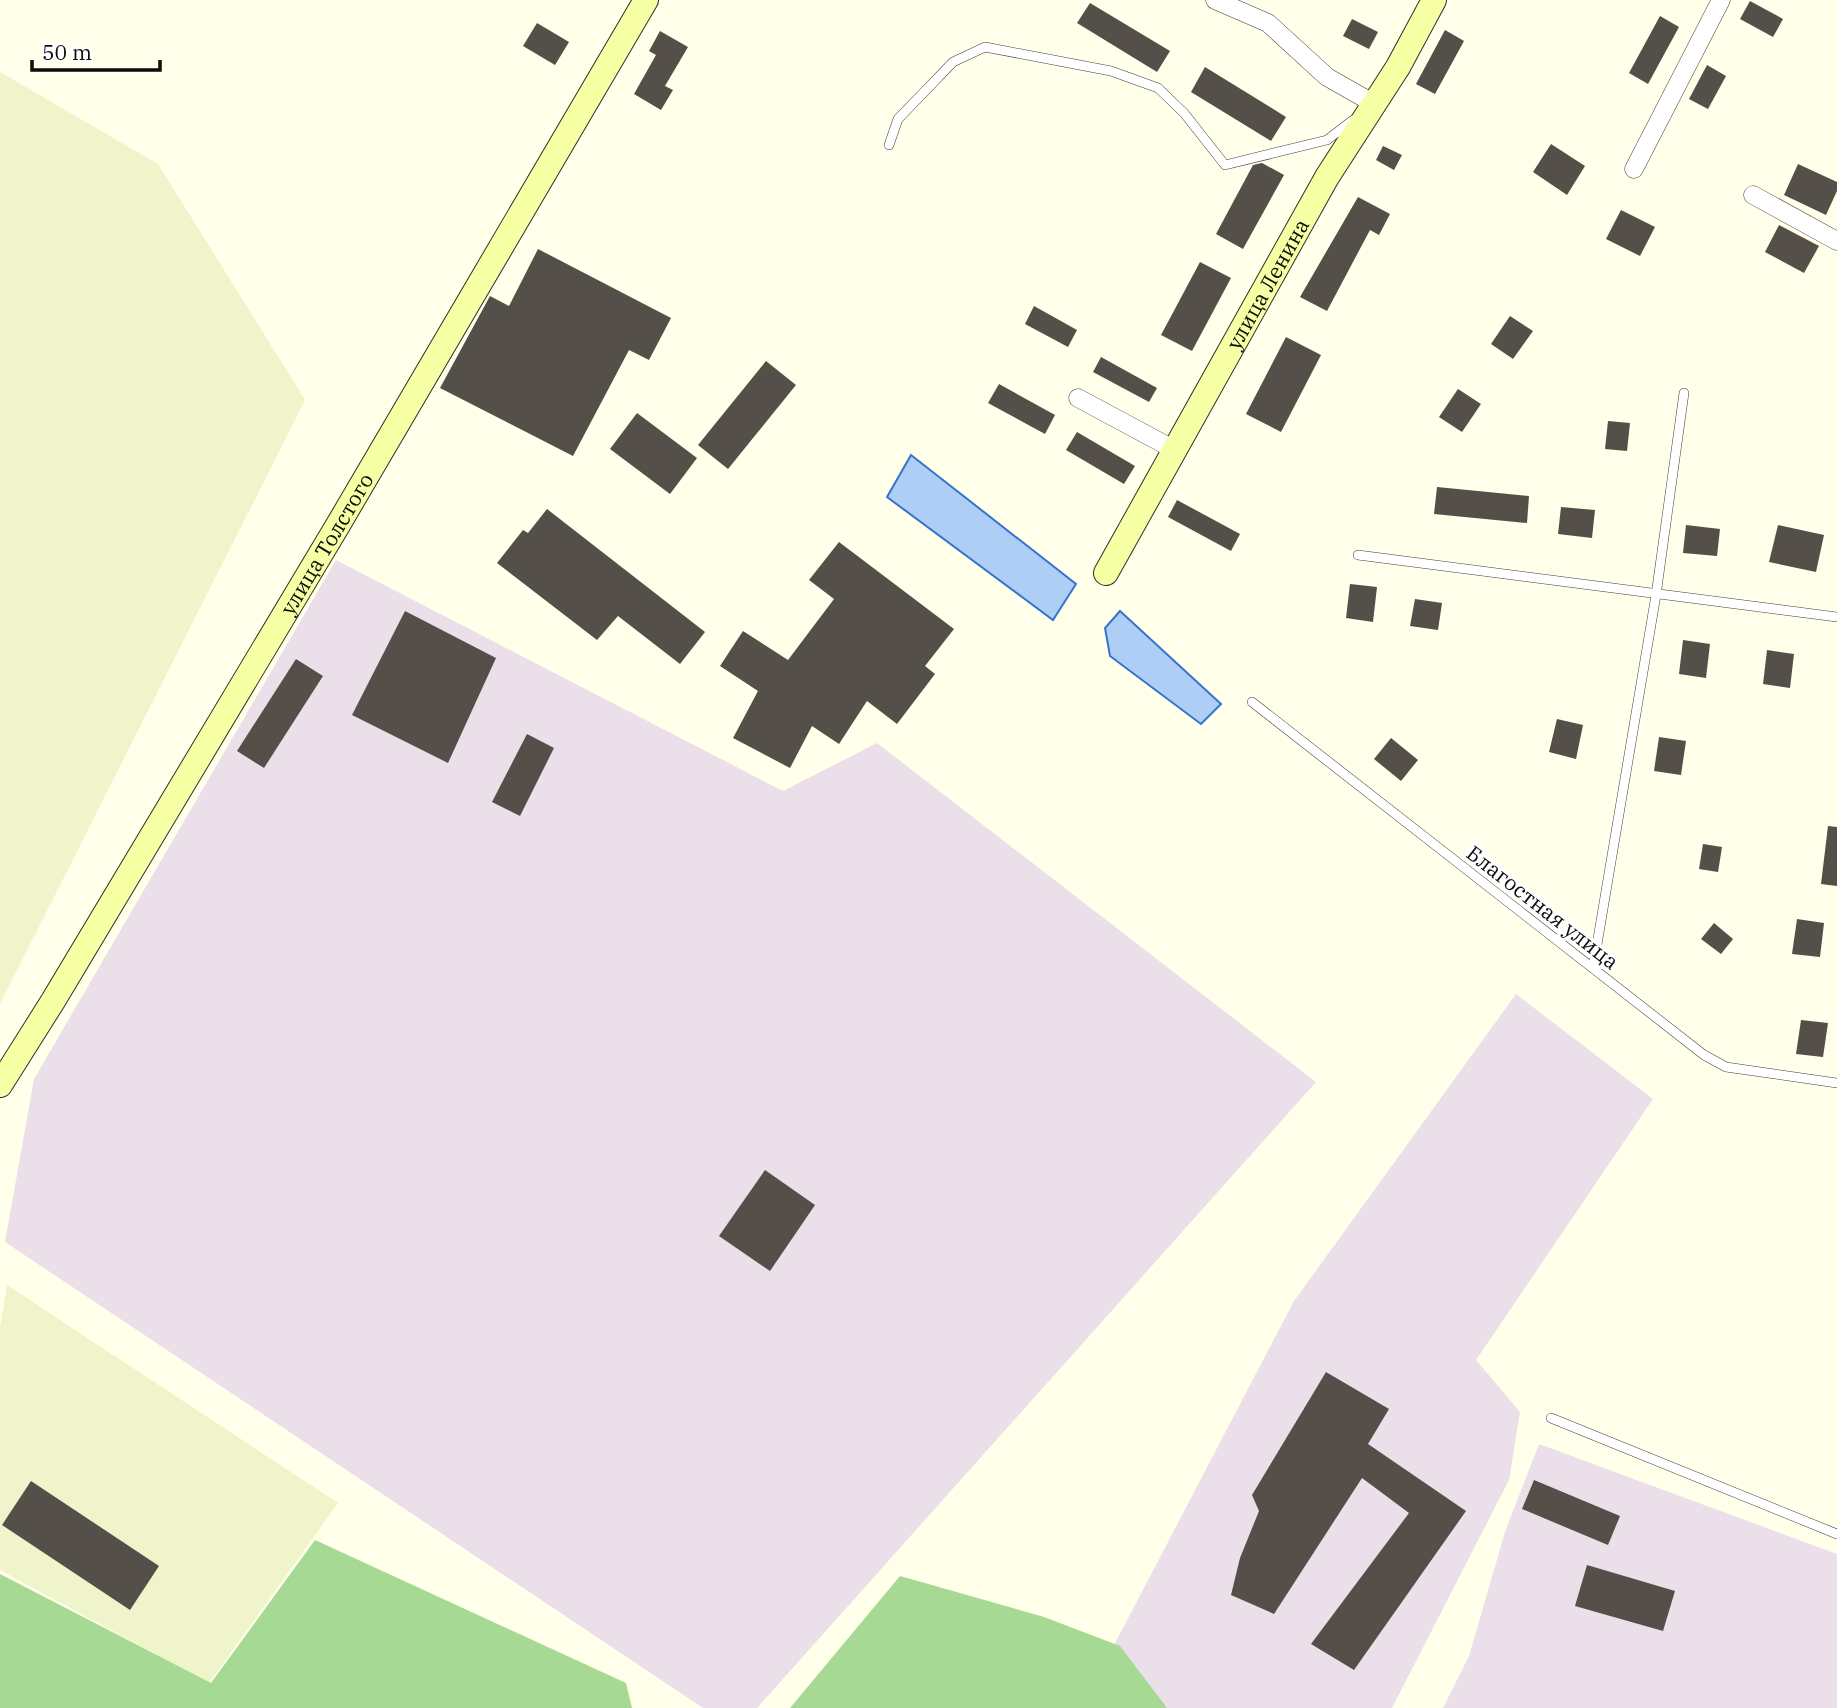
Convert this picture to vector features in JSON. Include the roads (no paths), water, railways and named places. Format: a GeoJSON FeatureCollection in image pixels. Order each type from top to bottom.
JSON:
{"type":"FeatureCollection","features":[{"type":"Feature","properties":{"kind":"street","name":"улица Толстого"},"geometry":{"type":"LineString","coordinates":[[0,1085],[331,537],[646,0]]}},
{"type":"Feature","properties":{"kind":"street"},"geometry":{"type":"LineString","coordinates":[[1216,0],[1268,23],[1327,77],[1373,103]]}},
{"type":"Feature","properties":{"kind":"street","name":"улица Ленина"},"geometry":{"type":"LineString","coordinates":[[1107,573],[1327,177],[1398,67],[1434,0]]}},
{"type":"Feature","properties":{"kind":"street"},"geometry":{"type":"LineString","coordinates":[[1634,169],[1721,0]]}},
{"type":"Feature","properties":{"kind":"street"},"geometry":{"type":"LineString","coordinates":[[1753,195],[1837,241]]}},
{"type":"Feature","properties":{"kind":"street"},"geometry":{"type":"LineString","coordinates":[[1078,398],[1174,449]]}},
{"type":"Feature","properties":{"kind":"lane"},"geometry":{"type":"LineString","coordinates":[[889,145],[898,119],[953,62],[985,47],[1111,71],[1158,88],[1184,113],[1225,165],[1327,140],[1373,103]]}},
{"type":"Feature","properties":{"kind":"lane"},"geometry":{"type":"LineString","coordinates":[[1593,968],[1656,594],[1684,393]]}},
{"type":"Feature","properties":{"kind":"lane"},"geometry":{"type":"LineString","coordinates":[[1358,555],[1837,617]]}},
{"type":"Feature","properties":{"kind":"lane","name":"Благостная улица"},"geometry":{"type":"LineString","coordinates":[[1252,702],[1704,1055],[1726,1067],[1837,1083]]}},
{"type":"Feature","properties":{"kind":"lane"},"geometry":{"type":"LineString","coordinates":[[1551,1418],[1837,1534]]}},
{"type":"Feature","properties":{"kind":"water"},"geometry":{"type":"Polygon","coordinates":[[[911,455],[1076,584],[1053,620],[887,497],[911,455]]]}},
{"type":"Feature","properties":{"kind":"water"},"geometry":{"type":"Polygon","coordinates":[[[1120,611],[1221,704],[1201,724],[1110,656],[1105,628],[1120,611]]]}}]}
